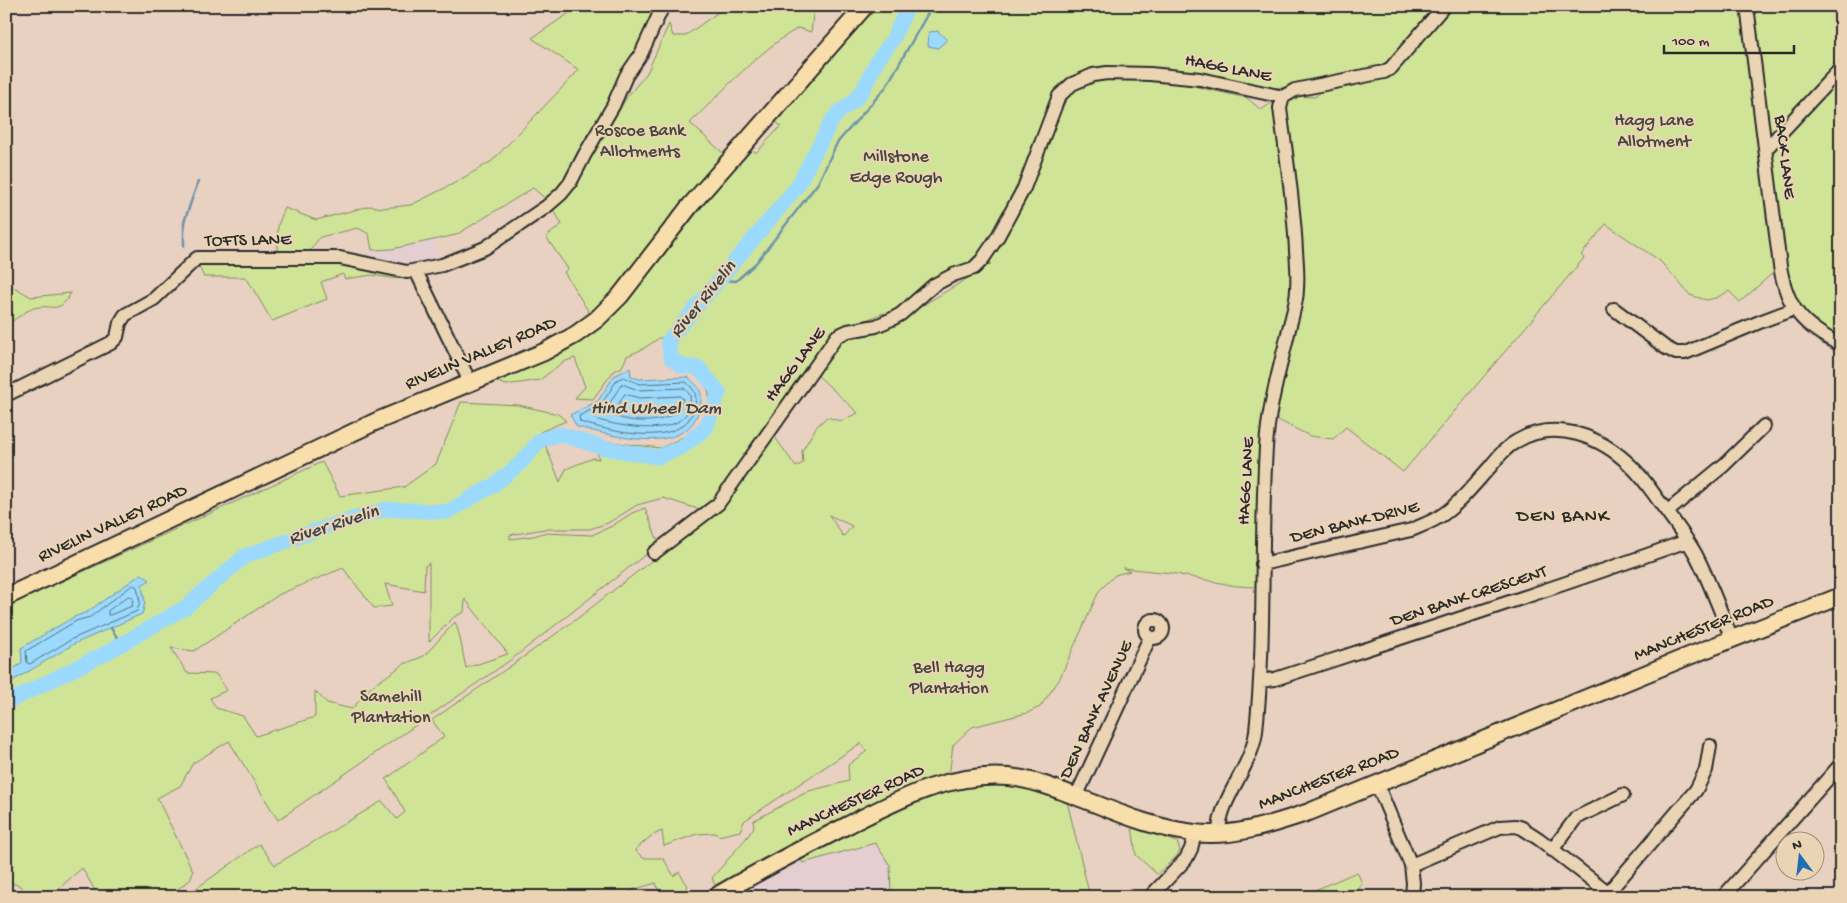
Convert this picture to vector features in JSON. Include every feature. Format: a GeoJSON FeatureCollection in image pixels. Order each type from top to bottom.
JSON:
{"type":"FeatureCollection","features":[{"type":"Feature","properties":{"kind":"main road","name":"RIVELIN VALLEY ROAD"},"geometry":{"type":"LineString","coordinates":[[6,598],[377,421],[557,345],[575,335],[597,319],[637,277],[689,207],[865,6]]}},
{"type":"Feature","properties":{"kind":"main road","name":"MANCHESTER ROAD"},"geometry":{"type":"LineString","coordinates":[[714,897],[793,852],[908,796],[943,783],[978,778],[1010,777],[1041,784],[1132,818],[1164,828],[1196,834],[1245,830],[1277,823],[1841,596]]}},
{"type":"Feature","properties":{"kind":"street","name":"TOFTS LANE"},"geometry":{"type":"LineString","coordinates":[[6,395],[111,343],[117,337],[120,323],[125,315],[154,299],[178,274],[197,258],[340,258],[398,271],[416,271],[449,262],[485,248],[533,216],[561,194],[570,183],[613,106],[626,76],[641,54],[663,6]]}},
{"type":"Feature","properties":{"kind":"street"},"geometry":{"type":"LineString","coordinates":[[1283,97],[1294,90],[1384,72],[1391,68],[1444,6]]}},
{"type":"Feature","properties":{"kind":"street","name":"BACK LANE"},"geometry":{"type":"LineString","coordinates":[[1747,6],[1783,279],[1786,293],[1794,309]]}},
{"type":"Feature","properties":{"kind":"street"},"geometry":{"type":"LineString","coordinates":[[1766,149],[1841,68]]}},
{"type":"Feature","properties":{"kind":"street","name":"HAGG LANE"},"geometry":{"type":"LineString","coordinates":[[654,553],[718,504],[837,336],[848,331],[876,326],[892,319],[901,314],[934,285],[953,275],[974,268],[982,260],[997,238],[1024,188],[1059,96],[1072,84],[1093,75],[1107,73],[1150,74],[1200,79],[1283,97],[1280,108],[1294,223],[1297,290],[1269,415],[1266,447],[1260,680],[1256,733],[1248,759],[1222,812],[1219,822],[1219,833]]}},
{"type":"Feature","properties":{"kind":"street"},"geometry":{"type":"LineString","coordinates":[[416,271],[470,382]]}},
{"type":"Feature","properties":{"kind":"street"},"geometry":{"type":"LineString","coordinates":[[1614,309],[1666,348],[1676,353],[1685,354],[1762,320],[1794,309],[1824,337],[1841,345]]}},
{"type":"Feature","properties":{"kind":"street"},"geometry":{"type":"LineString","coordinates":[[1667,512],[1724,465],[1764,426]]}},
{"type":"Feature","properties":{"kind":"street","name":"DEN BANK DRIVE"},"geometry":{"type":"LineString","coordinates":[[1262,564],[1411,530],[1429,523],[1458,502],[1507,448],[1518,440],[1547,430],[1563,430],[1579,434],[1614,452],[1630,465],[1667,512],[1696,555],[1732,639]]}},
{"type":"Feature","properties":{"kind":"street","name":"DEN BANK CRESCENT"},"geometry":{"type":"LineString","coordinates":[[1260,680],[1275,679],[1466,617],[1687,540]]}},
{"type":"Feature","properties":{"kind":"street","name":"DEN BANK AVENUE"},"geometry":{"type":"LineString","coordinates":[[1076,797],[1150,637]]}},
{"type":"Feature","properties":{"kind":"street"},"geometry":{"type":"LineString","coordinates":[[1411,866],[1506,826],[1522,828],[1608,895],[1696,790],[1706,770],[1710,746]]}},
{"type":"Feature","properties":{"kind":"street"},"geometry":{"type":"LineString","coordinates":[[1723,897],[1841,764]]}},
{"type":"Feature","properties":{"kind":"street"},"geometry":{"type":"LineString","coordinates":[[1376,784],[1411,866],[1412,897]]}},
{"type":"Feature","properties":{"kind":"street"},"geometry":{"type":"LineString","coordinates":[[1552,850],[1576,818],[1623,795]]}},
{"type":"Feature","properties":{"kind":"street"},"geometry":{"type":"LineString","coordinates":[[1150,897],[1186,859],[1196,834]]}},
{"type":"Feature","properties":{"kind":"shaded area"},"geometry":{"type":"Polygon","coordinates":[[[434,240],[438,259],[408,267],[369,262],[372,250],[392,249],[434,240]]]}},
{"type":"Feature","properties":{"kind":"shaded area"},"geometry":{"type":"Polygon","coordinates":[[[876,843],[891,865],[891,897],[737,897],[736,893],[799,856],[803,863],[876,843]]]}},
{"type":"Feature","properties":{"kind":"green space"},"geometry":{"type":"Polygon","coordinates":[[[580,6],[658,6],[609,108],[564,184],[547,200],[533,188],[456,235],[392,249],[372,250],[369,234],[358,228],[320,237],[309,252],[277,253],[278,225],[285,208],[316,220],[370,206],[383,208],[411,205],[451,185],[492,161],[579,70],[532,38],[580,6]]]}},
{"type":"Feature","properties":{"kind":"green space","name":"Roscoe Bank Allotments"},"geometry":{"type":"Polygon","coordinates":[[[727,6],[814,6],[811,32],[798,28],[769,48],[741,72],[690,123],[725,155],[592,317],[564,272],[568,269],[546,237],[562,224],[552,208],[567,198],[627,97],[647,73],[669,24],[673,36],[685,36],[727,6]]]}},
{"type":"Feature","properties":{"kind":"green space"},"geometry":{"type":"Polygon","coordinates":[[[877,6],[1439,6],[1389,62],[1379,67],[1296,86],[1274,88],[1108,68],[1083,72],[1071,79],[1016,199],[973,265],[889,316],[883,313],[866,320],[868,324],[850,327],[717,500],[704,511],[663,498],[637,505],[608,523],[590,529],[544,529],[510,535],[510,539],[543,533],[592,535],[645,508],[659,544],[512,659],[278,820],[229,741],[193,763],[180,786],[157,798],[193,871],[190,880],[167,897],[99,897],[82,868],[49,897],[29,897],[19,885],[7,882],[13,897],[6,897],[6,607],[322,462],[340,496],[404,487],[436,464],[461,402],[518,405],[558,414],[566,421],[540,432],[560,482],[566,469],[593,458],[599,459],[593,440],[661,448],[695,431],[708,412],[709,393],[703,380],[689,371],[681,370],[671,337],[659,338],[643,349],[627,356],[622,367],[613,372],[593,399],[575,398],[585,387],[575,358],[563,362],[540,380],[506,385],[492,380],[579,340],[612,316],[632,295],[751,148],[756,153],[781,126],[776,122],[877,6]],[[429,563],[425,566],[424,591],[385,584],[392,606],[374,608],[343,568],[280,594],[194,651],[171,648],[187,673],[216,674],[227,690],[210,698],[216,708],[243,716],[256,736],[315,717],[315,691],[327,703],[352,709],[371,687],[404,664],[424,656],[455,622],[466,668],[508,654],[465,599],[464,612],[454,617],[429,642],[429,563]]]}},
{"type":"Feature","properties":{"kind":"green space","name":"Hagg Lane Allotment"},"geometry":{"type":"Polygon","coordinates":[[[1450,6],[1742,6],[1776,270],[1740,302],[1729,291],[1716,298],[1706,300],[1690,295],[1660,261],[1606,224],[1581,255],[1584,258],[1403,472],[1346,427],[1333,439],[1310,436],[1272,417],[1301,290],[1283,109],[1290,96],[1315,97],[1323,90],[1387,77],[1450,6]]]}},
{"type":"Feature","properties":{"kind":"green space"},"geometry":{"type":"Polygon","coordinates":[[[1752,6],[1841,6],[1841,339],[1810,320],[1798,307],[1788,278],[1752,6]]]}},
{"type":"Feature","properties":{"kind":"green space","name":"Bell Hagg Plantation"},"geometry":{"type":"Polygon","coordinates":[[[1113,76],[1195,82],[1197,87],[1247,98],[1261,110],[1273,102],[1289,226],[1292,290],[1261,473],[1255,587],[1236,586],[1171,573],[1123,568],[1130,571],[1115,575],[1099,591],[1059,680],[1040,707],[1027,713],[972,727],[953,745],[948,784],[1007,783],[1066,797],[1090,897],[891,897],[890,865],[875,843],[803,863],[790,844],[715,885],[712,878],[748,836],[754,827],[753,821],[809,791],[849,781],[848,765],[867,751],[861,743],[744,821],[740,831],[718,836],[715,833],[697,834],[664,846],[662,831],[651,836],[635,850],[643,858],[663,858],[674,876],[679,872],[688,886],[684,892],[660,894],[656,883],[632,890],[624,897],[184,897],[259,844],[275,865],[382,801],[397,819],[405,812],[386,779],[444,737],[432,720],[578,618],[723,505],[772,433],[796,467],[803,463],[802,451],[817,426],[827,417],[840,421],[858,413],[814,372],[843,341],[859,333],[902,318],[978,272],[985,263],[990,265],[991,259],[1026,187],[1055,113],[1070,91],[1087,81],[1113,76]],[[829,515],[843,536],[852,526],[829,515]]]}},
{"type":"Feature","properties":{"kind":"green space"},"geometry":{"type":"Polygon","coordinates":[[[327,260],[398,276],[397,279],[372,275],[345,279],[343,274],[321,282],[327,299],[272,321],[246,277],[204,277],[197,262],[327,260]]]}},
{"type":"Feature","properties":{"kind":"green space"},"geometry":{"type":"Polygon","coordinates":[[[16,288],[31,297],[71,293],[59,307],[34,308],[6,325],[6,290],[16,288]]]}},
{"type":"Feature","properties":{"kind":"green space"},"geometry":{"type":"Polygon","coordinates":[[[1132,826],[1177,842],[1180,850],[1177,856],[1157,874],[1136,855],[1132,826]]]}},
{"type":"Feature","properties":{"kind":"green space"},"geometry":{"type":"Polygon","coordinates":[[[1357,872],[1362,883],[1355,897],[1301,896],[1357,872]]]}},
{"type":"Feature","properties":{"kind":"water"},"geometry":{"type":"Polygon","coordinates":[[[938,31],[947,40],[938,48],[928,46],[929,32],[938,31]]]}},
{"type":"Feature","properties":{"kind":"water","name":"Hind Wheel Dam"},"geometry":{"type":"Polygon","coordinates":[[[630,368],[631,376],[639,379],[688,377],[699,388],[701,395],[699,410],[691,425],[679,434],[663,439],[627,438],[577,427],[570,415],[598,401],[614,376],[630,368]]]}},
{"type":"Feature","properties":{"kind":"water"},"geometry":{"type":"Polygon","coordinates":[[[141,574],[150,580],[142,585],[145,603],[142,614],[74,644],[6,685],[6,674],[22,663],[21,648],[74,617],[87,612],[141,574]]]}},
{"type":"Feature","properties":{"kind":"waterway","name":"River Rivelin"},"geometry":{"type":"LineString","coordinates":[[6,703],[108,652],[186,607],[245,556],[335,524],[387,509],[447,512],[494,485],[521,463],[540,440],[560,434],[604,448],[658,457],[682,447],[706,428],[719,392],[699,368],[682,366],[671,358],[668,341],[797,187],[831,122],[863,90],[877,61],[892,41],[908,6]]}},
{"type":"Feature","properties":{"kind":"waterway"},"geometry":{"type":"LineString","coordinates":[[721,280],[736,281],[756,263],[818,183],[837,143],[886,87],[932,6]]}},
{"type":"Feature","properties":{"kind":"waterway"},"geometry":{"type":"LineString","coordinates":[[184,246],[184,222],[198,182]]}},
{"type":"Feature","properties":{"kind":"waterway"},"geometry":{"type":"LineString","coordinates":[[111,628],[121,644]]}},
{"type":"Feature","properties":{"kind":"district","name":"DEN BANK"},"geometry":{"type":"Point","coordinates":[1563,517]}},
{"type":"Feature","properties":{"kind":"park label","name":"Millstone Edge Rough"},"geometry":{"type":"Point","coordinates":[896,167]}},
{"type":"Feature","properties":{"kind":"park label","name":"Samehill Plantation"},"geometry":{"type":"Point","coordinates":[391,708]}}]}
